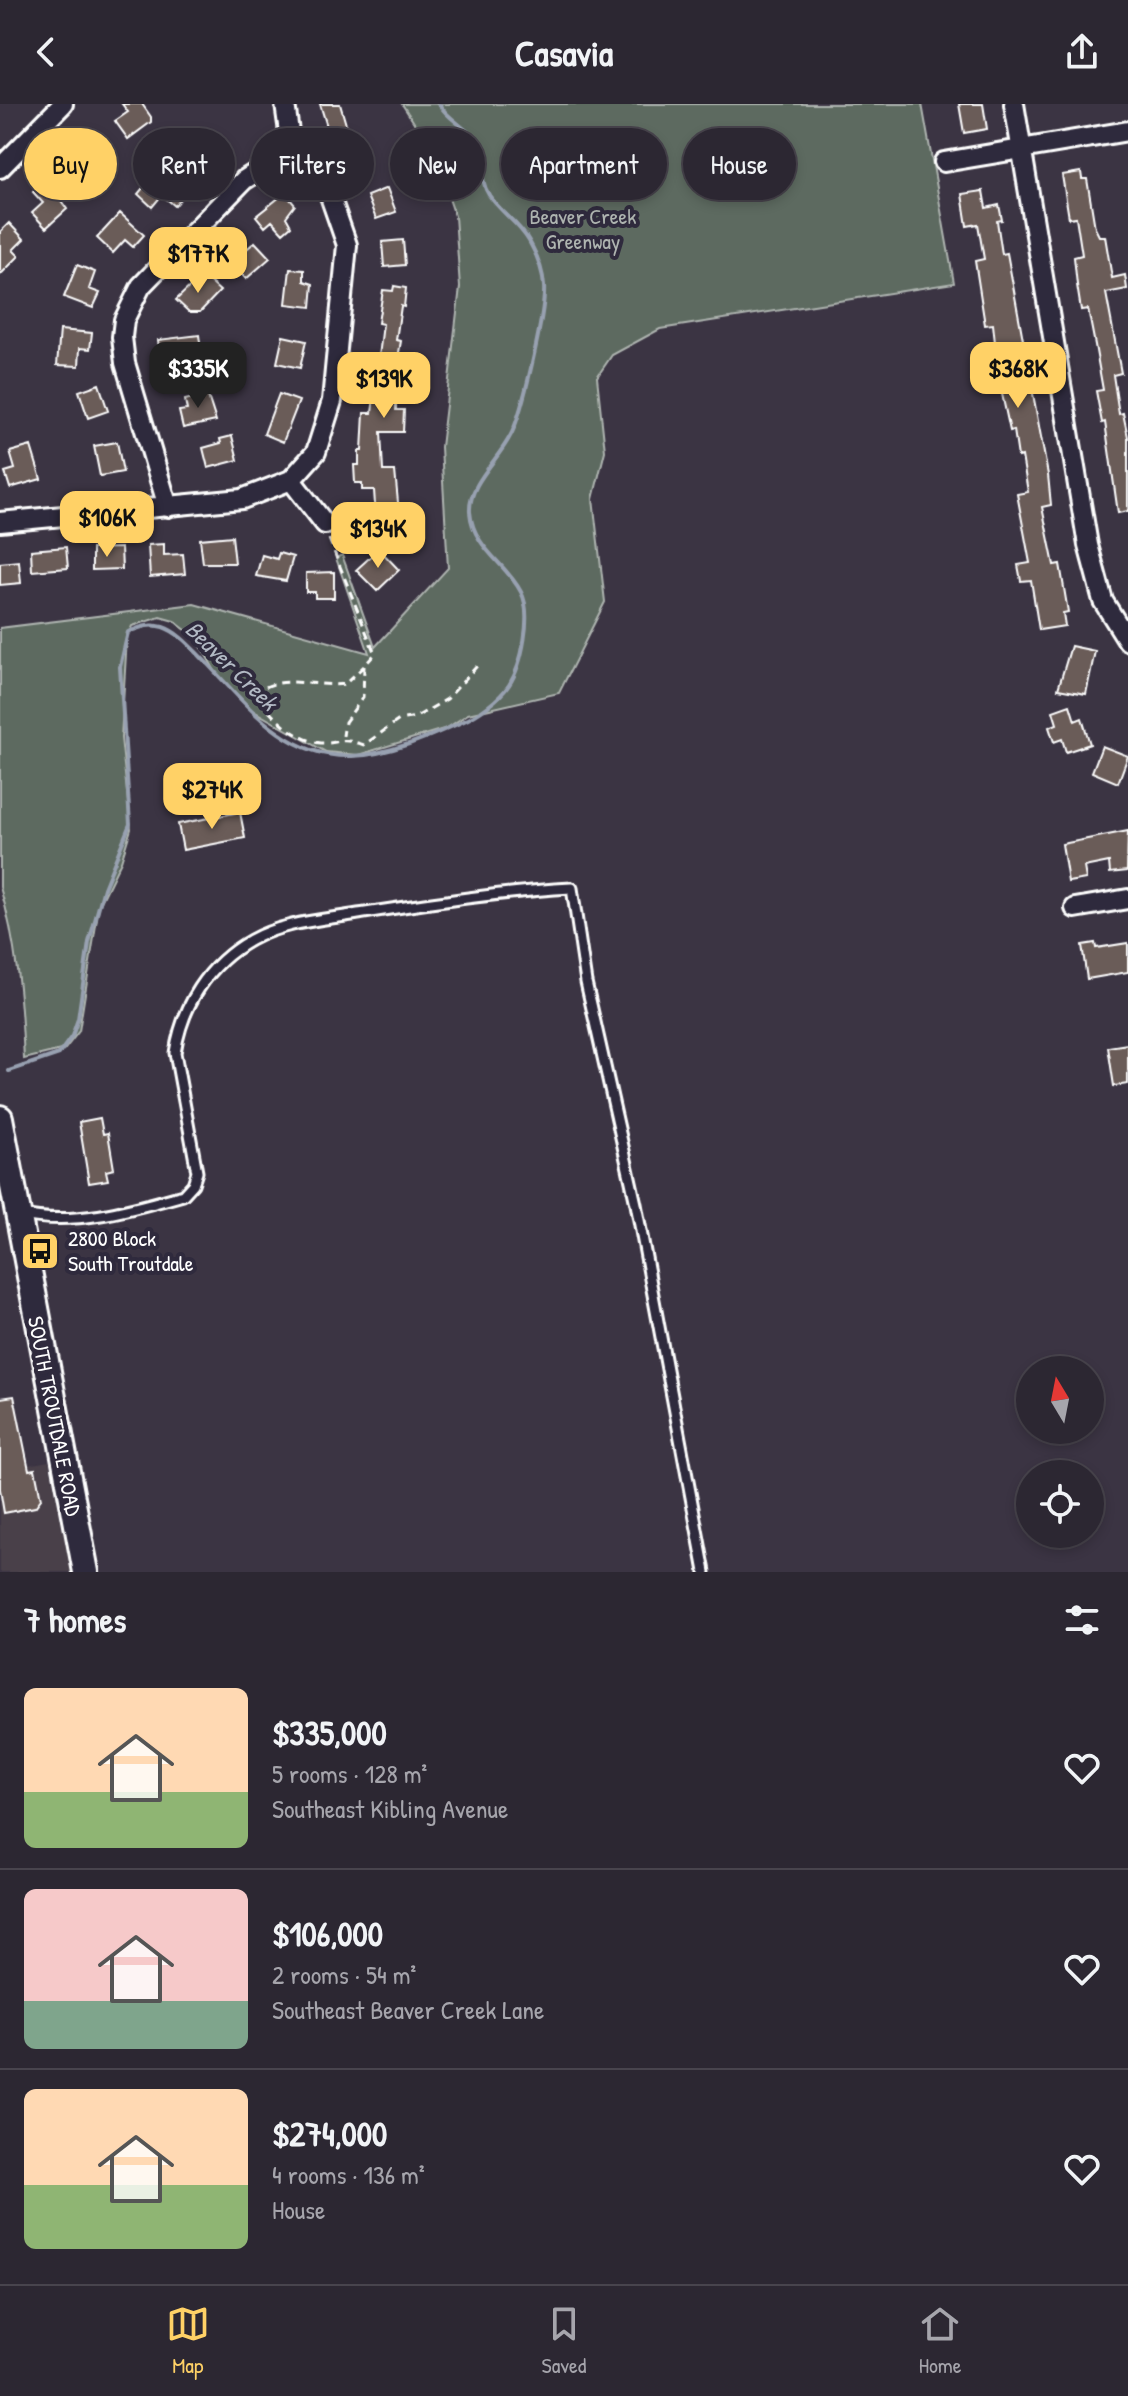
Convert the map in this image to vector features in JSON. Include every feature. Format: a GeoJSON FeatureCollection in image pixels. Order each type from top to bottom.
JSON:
{"type":"FeatureCollection","features":[{"type":"Feature","properties":{"kind":"main road","name":"SOUTH TROUTDALE ROAD"},"geometry":{"type":"LineString","coordinates":[[0,1118],[86,1572]]}},
{"type":"Feature","properties":{"kind":"street"},"geometry":{"type":"LineString","coordinates":[[0,168],[63,104]]}},
{"type":"Feature","properties":{"kind":"street"},"geometry":{"type":"LineString","coordinates":[[285,104],[291,128]]}},
{"type":"Feature","properties":{"kind":"street"},"geometry":{"type":"LineString","coordinates":[[1014,104],[1088,545],[1103,601],[1128,641]]}},
{"type":"Feature","properties":{"kind":"street"},"geometry":{"type":"LineString","coordinates":[[944,162],[1128,131]]}},
{"type":"Feature","properties":{"kind":"street"},"geometry":{"type":"LineString","coordinates":[[168,507],[125,363],[124,320],[141,286],[251,176]]}},
{"type":"Feature","properties":{"kind":"street"},"geometry":{"type":"LineString","coordinates":[[0,522],[242,499],[272,490],[305,468],[316,452],[327,422],[348,262],[338,211],[331,200]]}},
{"type":"Feature","properties":{"kind":"street"},"geometry":{"type":"LineString","coordinates":[[291,480],[325,524]]}},
{"type":"Feature","properties":{"kind":"street"},"geometry":{"type":"LineString","coordinates":[[1075,908],[1128,899]]}},
{"type":"Feature","properties":{"kind":"lane"},"geometry":{"type":"LineString","coordinates":[[16,1213],[44,1220],[71,1221],[183,1195],[193,1184],[197,1172],[175,1053],[177,1036],[187,1006],[204,980],[250,940],[278,928],[344,917],[511,891],[572,888],[588,997],[636,1204],[705,1572]]}},
{"type":"Feature","properties":{"kind":"path"},"geometry":{"type":"LineString","coordinates":[[325,524],[375,654],[345,684],[279,681],[264,687],[256,694],[266,710],[320,743],[343,738],[364,745],[399,720],[416,717],[447,699],[477,666]]}},
{"type":"Feature","properties":{"kind":"path"},"geometry":{"type":"LineString","coordinates":[[343,738],[345,722],[363,697],[364,666]]}},
{"type":"Feature","properties":{"kind":"shaded area"},"geometry":{"type":"Polygon","coordinates":[[[49,1461],[71,1572],[0,1572],[0,1470],[49,1461]]]}},
{"type":"Feature","properties":{"kind":"green space","name":"Beaver Creek Greenway"},"geometry":{"type":"Polygon","coordinates":[[[402,104],[922,104],[954,283],[660,329],[612,355],[597,377],[605,451],[593,499],[605,602],[559,693],[468,714],[447,728],[358,755],[326,752],[252,710],[218,676],[196,638],[174,621],[160,617],[132,626],[127,637],[121,738],[131,829],[121,861],[99,906],[79,1031],[65,1049],[24,1059],[17,972],[0,887],[0,628],[194,604],[369,653],[336,558],[342,555],[375,647],[448,568],[441,447],[460,287],[455,216],[450,200],[485,200],[485,128],[418,128],[402,104]]]}},
{"type":"Feature","properties":{"kind":"building"},"geometry":{"type":"Polygon","coordinates":[[[122,104],[142,104],[151,122],[143,128],[133,128],[133,135],[128,139],[115,121],[128,112],[122,104]]]}},
{"type":"Feature","properties":{"kind":"building"},"geometry":{"type":"Polygon","coordinates":[[[320,104],[340,104],[347,128],[327,128],[320,104]]]}},
{"type":"Feature","properties":{"kind":"building"},"geometry":{"type":"Polygon","coordinates":[[[959,104],[983,104],[987,129],[964,133],[959,104]]]}},
{"type":"Feature","properties":{"kind":"building"},"geometry":{"type":"Polygon","coordinates":[[[1081,172],[1082,179],[1087,179],[1095,228],[1099,236],[1105,236],[1112,278],[1125,275],[1127,289],[1106,293],[1121,373],[1113,375],[1119,414],[1123,413],[1128,437],[1128,511],[1118,513],[1105,422],[1102,423],[1096,391],[1103,390],[1095,345],[1088,309],[1081,310],[1077,285],[1074,257],[1082,255],[1076,217],[1069,218],[1062,175],[1081,172]]]}},
{"type":"Feature","properties":{"kind":"building"},"geometry":{"type":"Polygon","coordinates":[[[387,188],[396,212],[376,219],[369,200],[374,200],[374,193],[387,188]]]}},
{"type":"Feature","properties":{"kind":"building"},"geometry":{"type":"Polygon","coordinates":[[[983,191],[986,208],[999,205],[1002,220],[997,221],[1002,254],[1007,253],[1048,475],[1051,505],[1042,507],[1054,565],[1060,564],[1068,612],[1063,613],[1065,626],[1039,630],[1031,580],[1021,581],[1018,565],[1030,563],[1017,494],[1028,492],[1022,456],[1018,457],[1014,430],[1010,431],[999,380],[993,324],[985,325],[975,261],[984,259],[978,224],[967,226],[962,194],[983,191]]]}},
{"type":"Feature","properties":{"kind":"building"},"geometry":{"type":"Polygon","coordinates":[[[40,200],[60,200],[67,209],[46,228],[32,213],[43,203],[40,200]]]}},
{"type":"Feature","properties":{"kind":"building"},"geometry":{"type":"Polygon","coordinates":[[[144,200],[158,200],[152,207],[144,200]]]}},
{"type":"Feature","properties":{"kind":"building"},"geometry":{"type":"Polygon","coordinates":[[[276,200],[291,200],[295,205],[286,217],[291,226],[283,233],[272,221],[265,227],[256,216],[276,200]]]}},
{"type":"Feature","properties":{"kind":"building"},"geometry":{"type":"Polygon","coordinates":[[[120,213],[144,235],[133,247],[125,240],[113,253],[97,238],[120,213]]]}},
{"type":"Feature","properties":{"kind":"building"},"geometry":{"type":"Polygon","coordinates":[[[9,223],[24,239],[13,250],[19,256],[0,275],[0,232],[9,223]]]}},
{"type":"Feature","properties":{"kind":"building"},"geometry":{"type":"Polygon","coordinates":[[[403,240],[405,265],[384,267],[382,242],[403,240]]]}},
{"type":"Feature","properties":{"kind":"building"},"geometry":{"type":"Polygon","coordinates":[[[255,242],[270,258],[246,279],[230,261],[226,264],[218,255],[230,245],[242,253],[255,242]]]}},
{"type":"Feature","properties":{"kind":"building"},"geometry":{"type":"Polygon","coordinates":[[[77,265],[95,272],[89,289],[100,293],[93,308],[64,297],[77,265]]]}},
{"type":"Feature","properties":{"kind":"building"},"geometry":{"type":"Polygon","coordinates":[[[290,269],[304,270],[304,281],[313,284],[311,307],[286,304],[290,269]]]}},
{"type":"Feature","properties":{"kind":"building"},"geometry":{"type":"Polygon","coordinates":[[[202,275],[220,291],[200,312],[189,312],[176,300],[202,275]]]}},
{"type":"Feature","properties":{"kind":"building"},"geometry":{"type":"Polygon","coordinates":[[[394,286],[406,288],[396,340],[401,341],[392,392],[396,393],[396,410],[404,410],[403,432],[381,432],[383,471],[395,471],[401,534],[377,535],[374,490],[362,490],[362,483],[355,483],[354,465],[359,465],[359,451],[362,451],[364,413],[372,413],[383,324],[378,323],[383,290],[393,291],[394,286]]]}},
{"type":"Feature","properties":{"kind":"building"},"geometry":{"type":"Polygon","coordinates":[[[60,330],[92,333],[90,349],[80,348],[79,366],[57,365],[60,330]]]}},
{"type":"Feature","properties":{"kind":"building"},"geometry":{"type":"Polygon","coordinates":[[[199,335],[201,350],[187,352],[188,363],[171,364],[170,356],[160,357],[158,340],[199,335]]]}},
{"type":"Feature","properties":{"kind":"building"},"geometry":{"type":"Polygon","coordinates":[[[283,336],[306,341],[300,368],[277,363],[283,336]]]}},
{"type":"Feature","properties":{"kind":"building"},"geometry":{"type":"Polygon","coordinates":[[[99,384],[108,411],[88,418],[79,391],[99,384]]]}},
{"type":"Feature","properties":{"kind":"building"},"geometry":{"type":"Polygon","coordinates":[[[205,387],[216,421],[183,428],[179,411],[187,410],[185,400],[193,398],[191,390],[205,387]]]}},
{"type":"Feature","properties":{"kind":"building"},"geometry":{"type":"Polygon","coordinates":[[[279,394],[299,401],[283,442],[264,434],[279,394]]]}},
{"type":"Feature","properties":{"kind":"building"},"geometry":{"type":"Polygon","coordinates":[[[232,436],[238,460],[208,468],[203,448],[232,436]]]}},
{"type":"Feature","properties":{"kind":"building"},"geometry":{"type":"Polygon","coordinates":[[[117,442],[123,472],[100,476],[94,446],[117,442]]]}},
{"type":"Feature","properties":{"kind":"building"},"geometry":{"type":"Polygon","coordinates":[[[31,446],[41,479],[10,488],[5,472],[15,469],[10,452],[31,446]]]}},
{"type":"Feature","properties":{"kind":"building"},"geometry":{"type":"Polygon","coordinates":[[[232,536],[235,563],[203,563],[200,539],[232,536]]]}},
{"type":"Feature","properties":{"kind":"building"},"geometry":{"type":"Polygon","coordinates":[[[164,544],[164,555],[183,554],[185,574],[150,577],[148,545],[164,544]]]}},
{"type":"Feature","properties":{"kind":"building"},"geometry":{"type":"Polygon","coordinates":[[[66,547],[68,568],[32,571],[31,550],[66,547]]]}},
{"type":"Feature","properties":{"kind":"building"},"geometry":{"type":"Polygon","coordinates":[[[121,548],[122,569],[92,570],[92,549],[121,548]]]}},
{"type":"Feature","properties":{"kind":"building"},"geometry":{"type":"Polygon","coordinates":[[[379,549],[399,570],[377,591],[356,570],[379,549]]]}},
{"type":"Feature","properties":{"kind":"building"},"geometry":{"type":"Polygon","coordinates":[[[279,553],[293,557],[286,581],[256,576],[262,555],[277,559],[279,553]]]}},
{"type":"Feature","properties":{"kind":"building"},"geometry":{"type":"Polygon","coordinates":[[[19,561],[21,583],[0,585],[0,563],[19,561]]]}},
{"type":"Feature","properties":{"kind":"building"},"geometry":{"type":"Polygon","coordinates":[[[334,572],[334,598],[315,598],[315,592],[306,592],[306,573],[334,572]]]}},
{"type":"Feature","properties":{"kind":"building"},"geometry":{"type":"Polygon","coordinates":[[[1071,646],[1095,651],[1086,694],[1058,689],[1071,646]]]}},
{"type":"Feature","properties":{"kind":"building"},"geometry":{"type":"Polygon","coordinates":[[[1070,705],[1075,721],[1082,718],[1090,744],[1066,752],[1062,739],[1054,742],[1049,727],[1057,724],[1053,711],[1070,705]]]}},
{"type":"Feature","properties":{"kind":"building"},"geometry":{"type":"Polygon","coordinates":[[[1102,746],[1128,756],[1118,783],[1092,772],[1102,746]]]}},
{"type":"Feature","properties":{"kind":"building"},"geometry":{"type":"Polygon","coordinates":[[[240,812],[245,838],[183,850],[178,824],[240,812]]]}},
{"type":"Feature","properties":{"kind":"building"},"geometry":{"type":"Polygon","coordinates":[[[1128,831],[1127,871],[1110,873],[1109,862],[1084,867],[1086,879],[1068,882],[1062,844],[1128,831]]]}},
{"type":"Feature","properties":{"kind":"building"},"geometry":{"type":"Polygon","coordinates":[[[1095,943],[1096,948],[1128,943],[1128,972],[1087,979],[1082,945],[1095,943]]]}},
{"type":"Feature","properties":{"kind":"building"},"geometry":{"type":"Polygon","coordinates":[[[1128,1044],[1128,1084],[1114,1086],[1108,1047],[1128,1044]]]}},
{"type":"Feature","properties":{"kind":"building"},"geometry":{"type":"Polygon","coordinates":[[[100,1118],[103,1134],[108,1133],[114,1169],[106,1171],[108,1180],[89,1183],[79,1122],[100,1118]]]}},
{"type":"Feature","properties":{"kind":"building"},"geometry":{"type":"Polygon","coordinates":[[[14,1396],[29,1470],[35,1469],[41,1499],[35,1507],[4,1513],[0,1489],[0,1398],[14,1396]]]}},
{"type":"Feature","properties":{"kind":"waterway","name":"Beaver Creek"},"geometry":{"type":"LineString","coordinates":[[9,1071],[59,1054],[72,1036],[78,1019],[89,942],[104,888],[130,824],[120,667],[128,632],[154,625],[174,632],[267,724],[306,748],[328,754],[366,755],[436,734],[488,706],[505,691],[514,676],[522,653],[526,626],[524,601],[515,582],[477,536],[470,512],[480,479],[509,438],[518,416],[538,335],[544,298],[543,280],[529,241],[486,189],[477,143],[439,104]]}},
{"type":"Feature","properties":{"kind":"place","name":"2800 Block South Troutdale"},"geometry":{"type":"Point","coordinates":[40,1251]}}]}
